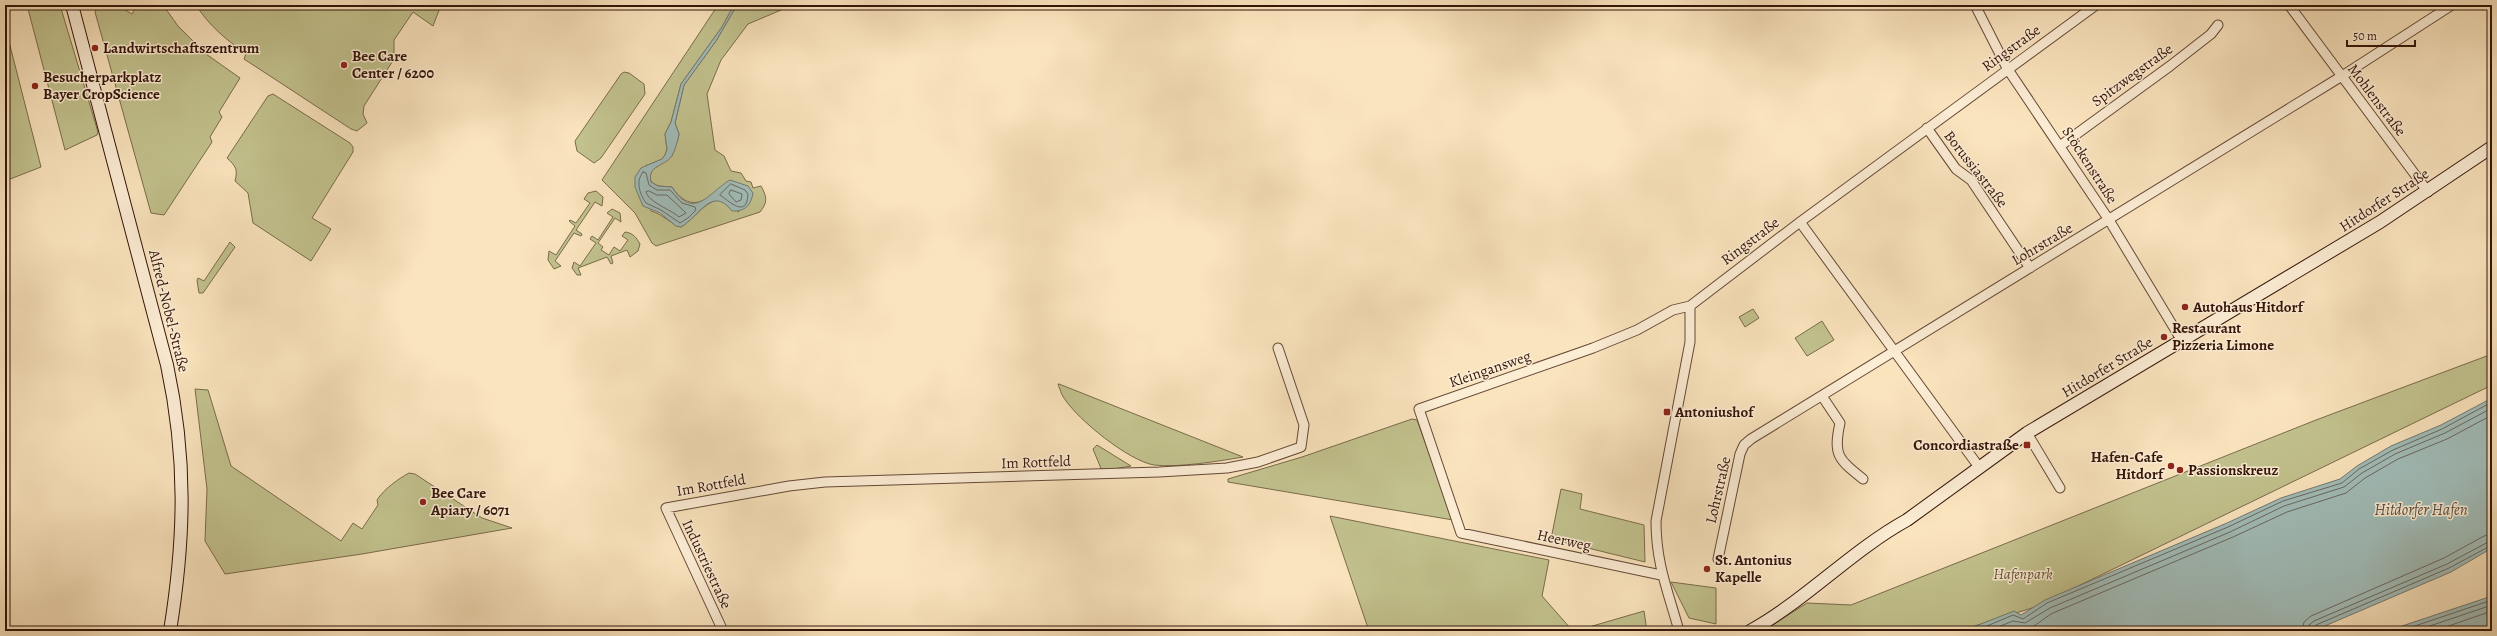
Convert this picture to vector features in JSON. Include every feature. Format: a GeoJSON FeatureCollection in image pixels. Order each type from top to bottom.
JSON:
{"type":"FeatureCollection","features":[{"type":"Feature","properties":{"kind":"street","name":"Alfred-Nobel-Straße"},"geometry":{"type":"LineString","coordinates":[[72,5],[167,365],[178,420],[183,529],[170,631]]}},
{"type":"Feature","properties":{"kind":"street","name":"Stöckenstraße"},"geometry":{"type":"LineString","coordinates":[[1975,5],[2008,68],[2109,220],[2182,341]]}},
{"type":"Feature","properties":{"kind":"street","name":"Ringstraße"},"geometry":{"type":"LineString","coordinates":[[1690,306],[1800,222],[2008,68],[2096,5]]}},
{"type":"Feature","properties":{"kind":"street","name":"Mohlenstraße"},"geometry":{"type":"LineString","coordinates":[[2289,5],[2428,192]]}},
{"type":"Feature","properties":{"kind":"street","name":"Lohrstraße"},"geometry":{"type":"LineString","coordinates":[[1718,559],[1735,475],[1744,445],[2342,76],[2452,5]]}},
{"type":"Feature","properties":{"kind":"street","name":"Spitzwegstraße"},"geometry":{"type":"LineString","coordinates":[[2060,146],[2170,66],[2211,34],[2218,25]]}},
{"type":"Feature","properties":{"kind":"street","name":"Borussiastraße"},"geometry":{"type":"LineString","coordinates":[[1927,128],[1956,170],[1971,180],[2030,268]]}},
{"type":"Feature","properties":{"kind":"street","name":"Hitdorfer Straße"},"geometry":{"type":"LineString","coordinates":[[1750,631],[1811,589],[1887,532],[1907,520],[2027,433],[2253,300],[2428,192],[2492,147]]}},
{"type":"Feature","properties":{"kind":"street"},"geometry":{"type":"LineString","coordinates":[[1800,222],[1980,467]]}},
{"type":"Feature","properties":{"kind":"street"},"geometry":{"type":"LineString","coordinates":[[1679,631],[1661,575],[1656,546],[1656,521],[1690,342],[1690,306]]}},
{"type":"Feature","properties":{"kind":"street","name":"Kleingansweg"},"geometry":{"type":"LineString","coordinates":[[1461,533],[1419,409],[1593,348],[1637,330],[1673,310],[1690,306]]}},
{"type":"Feature","properties":{"kind":"street","name":"Im Rottfeld"},"geometry":{"type":"LineString","coordinates":[[666,508],[789,486],[825,482],[1159,472],[1227,468],[1258,462],[1301,447],[1304,425],[1278,348]]}},
{"type":"Feature","properties":{"kind":"street"},"geometry":{"type":"LineString","coordinates":[[1822,396],[1840,423],[1836,444],[1838,454],[1845,465],[1864,479]]}},
{"type":"Feature","properties":{"kind":"street"},"geometry":{"type":"LineString","coordinates":[[2027,433],[2060,488]]}},
{"type":"Feature","properties":{"kind":"street","name":"Industriestraße"},"geometry":{"type":"LineString","coordinates":[[666,508],[723,631]]}},
{"type":"Feature","properties":{"kind":"street","name":"Heerweg"},"geometry":{"type":"LineString","coordinates":[[1461,533],[1661,575]]}},
{"type":"Feature","properties":{"kind":"green space"},"geometry":{"type":"Polygon","coordinates":[[[27,5],[60,5],[98,132],[97,135],[65,150],[27,5]]]}},
{"type":"Feature","properties":{"kind":"green space"},"geometry":{"type":"Polygon","coordinates":[[[98,5],[117,5],[132,14],[137,5],[163,5],[178,26],[206,54],[240,78],[219,112],[222,117],[210,137],[212,142],[164,215],[151,213],[95,12],[98,5]]]}},
{"type":"Feature","properties":{"kind":"green space"},"geometry":{"type":"Polygon","coordinates":[[[196,5],[348,5],[368,7],[374,5],[441,5],[433,26],[413,12],[394,40],[394,59],[364,106],[363,114],[367,123],[357,131],[351,129],[244,59],[246,54],[225,38],[207,20],[196,5]]]}},
{"type":"Feature","properties":{"kind":"green space"},"geometry":{"type":"Polygon","coordinates":[[[718,5],[734,5],[722,27],[681,84],[671,122],[665,134],[667,149],[663,159],[645,166],[651,211],[681,227],[707,205],[718,200],[723,201],[739,212],[716,191],[704,200],[698,202],[687,201],[677,194],[672,187],[658,186],[651,182],[650,176],[652,170],[671,156],[678,139],[679,134],[675,123],[684,85],[716,41],[737,5],[793,5],[748,24],[721,60],[707,94],[715,150],[724,156],[731,171],[741,173],[746,181],[751,182],[753,188],[761,186],[766,199],[760,212],[656,246],[652,243],[635,213],[602,180],[718,5]]]}},
{"type":"Feature","properties":{"kind":"green space"},"geometry":{"type":"Polygon","coordinates":[[[5,26],[41,167],[5,181],[5,26]]]}},
{"type":"Feature","properties":{"kind":"green space"},"geometry":{"type":"Polygon","coordinates":[[[624,72],[629,73],[644,84],[645,94],[601,158],[594,163],[577,151],[575,141],[621,74],[624,72]]]}},
{"type":"Feature","properties":{"kind":"green space"},"geometry":{"type":"Polygon","coordinates":[[[273,94],[350,143],[353,147],[353,152],[312,218],[331,229],[311,261],[253,223],[248,193],[235,181],[236,168],[227,158],[268,96],[273,94]]]}},
{"type":"Feature","properties":{"kind":"green space"},"geometry":{"type":"Polygon","coordinates":[[[596,191],[603,197],[602,206],[595,202],[576,230],[582,234],[581,236],[574,233],[555,261],[561,266],[554,269],[548,260],[549,251],[556,255],[575,226],[569,221],[570,220],[576,223],[590,203],[584,199],[588,193],[596,191]]]}},
{"type":"Feature","properties":{"kind":"green space"},"geometry":{"type":"Polygon","coordinates":[[[612,209],[620,213],[621,222],[615,218],[598,243],[603,247],[601,250],[609,255],[614,247],[620,251],[628,240],[622,236],[625,232],[632,234],[637,239],[640,244],[638,251],[630,257],[627,250],[611,256],[613,263],[611,264],[607,257],[578,268],[581,275],[577,275],[572,268],[574,262],[580,266],[596,243],[590,239],[592,236],[598,240],[613,217],[607,213],[612,209]]]}},
{"type":"Feature","properties":{"kind":"green space"},"geometry":{"type":"Polygon","coordinates":[[[230,242],[235,247],[203,293],[199,293],[198,278],[204,281],[230,242]]]}},
{"type":"Feature","properties":{"kind":"green space"},"geometry":{"type":"Polygon","coordinates":[[[1753,309],[1759,318],[1745,327],[1739,317],[1753,309]]]}},
{"type":"Feature","properties":{"kind":"green space"},"geometry":{"type":"Polygon","coordinates":[[[1822,321],[1834,340],[1807,356],[1795,338],[1822,321]]]}},
{"type":"Feature","properties":{"kind":"green space","name":"Hafenpark"},"geometry":{"type":"Polygon","coordinates":[[[2492,354],[2492,385],[2035,607],[1959,631],[1763,631],[1807,603],[1851,605],[2316,420],[2492,354]]]}},
{"type":"Feature","properties":{"kind":"green space"},"geometry":{"type":"Polygon","coordinates":[[[1058,384],[1243,457],[1174,466],[1154,465],[1144,462],[1118,448],[1092,428],[1071,407],[1061,393],[1058,384]]]}},
{"type":"Feature","properties":{"kind":"green space"},"geometry":{"type":"Polygon","coordinates":[[[195,389],[208,390],[231,466],[341,541],[353,523],[362,529],[378,505],[377,500],[383,492],[400,478],[409,473],[415,474],[482,518],[512,528],[362,554],[225,574],[205,541],[207,489],[195,389]]]}},
{"type":"Feature","properties":{"kind":"green space"},"geometry":{"type":"Polygon","coordinates":[[[1412,419],[1417,420],[1453,520],[1228,482],[1228,479],[1302,457],[1412,419]]]}},
{"type":"Feature","properties":{"kind":"green space"},"geometry":{"type":"Polygon","coordinates":[[[1097,445],[1131,466],[1102,471],[1093,449],[1097,445]]]}},
{"type":"Feature","properties":{"kind":"green space"},"geometry":{"type":"Polygon","coordinates":[[[1561,489],[1582,494],[1580,509],[1644,525],[1645,562],[1551,539],[1561,489]]]}},
{"type":"Feature","properties":{"kind":"green space"},"geometry":{"type":"Polygon","coordinates":[[[1330,516],[1549,560],[1542,596],[1571,629],[1589,627],[1644,611],[1647,631],[1369,631],[1330,516]]]}},
{"type":"Feature","properties":{"kind":"green space"},"geometry":{"type":"Polygon","coordinates":[[[1671,582],[1716,588],[1716,624],[1689,618],[1671,582]]]}},
{"type":"Feature","properties":{"kind":"green space"},"geometry":{"type":"Polygon","coordinates":[[[180,626],[214,628],[215,631],[180,631],[180,626]]]}},
{"type":"Feature","properties":{"kind":"water"},"geometry":{"type":"Polygon","coordinates":[[[734,5],[737,5],[716,41],[684,85],[675,123],[679,134],[672,156],[669,160],[654,169],[650,176],[651,182],[658,186],[672,187],[680,197],[687,202],[694,203],[701,201],[730,180],[748,186],[753,193],[751,201],[747,207],[737,211],[732,211],[725,204],[718,201],[712,202],[706,205],[681,227],[676,226],[660,213],[643,206],[635,187],[635,177],[641,168],[662,159],[665,155],[667,149],[665,134],[671,122],[681,84],[722,27],[734,5]]]}},
{"type":"Feature","properties":{"kind":"water","name":"Hitdorfer Hafen"},"geometry":{"type":"Polygon","coordinates":[[[2492,398],[2492,548],[2451,572],[2313,631],[1963,631],[2014,611],[2021,615],[2045,600],[2227,523],[2281,498],[2340,479],[2357,466],[2391,446],[2441,425],[2492,398]]]}},
{"type":"Feature","properties":{"kind":"water"},"geometry":{"type":"Polygon","coordinates":[[[2492,596],[2492,631],[2387,631],[2492,596]]]}},
{"type":"Feature","properties":{"kind":"place","name":"Landwirtschaftszentrum"},"geometry":{"type":"Point","coordinates":[95,48]}},
{"type":"Feature","properties":{"kind":"place","name":"Bee Care Center / 6200"},"geometry":{"type":"Point","coordinates":[344,65]}},
{"type":"Feature","properties":{"kind":"place","name":"Besucherparkplatz Bayer CropScience"},"geometry":{"type":"Point","coordinates":[35,86]}},
{"type":"Feature","properties":{"kind":"place","name":"Autohaus Hitdorf"},"geometry":{"type":"Point","coordinates":[2185,307]}},
{"type":"Feature","properties":{"kind":"place","name":"Restaurant Pizzeria Limone"},"geometry":{"type":"Point","coordinates":[2164,337]}},
{"type":"Feature","properties":{"kind":"place","name":"Antoniushof"},"geometry":{"type":"Point","coordinates":[1667,412]}},
{"type":"Feature","properties":{"kind":"place","name":"Concordiastraße"},"geometry":{"type":"Point","coordinates":[2027,445]}},
{"type":"Feature","properties":{"kind":"place","name":"Hafen-Cafe Hitdorf"},"geometry":{"type":"Point","coordinates":[2171,466]}},
{"type":"Feature","properties":{"kind":"place","name":"Passionskreuz"},"geometry":{"type":"Point","coordinates":[2180,470]}},
{"type":"Feature","properties":{"kind":"place","name":"Bee Care Apiary / 6071"},"geometry":{"type":"Point","coordinates":[423,502]}},
{"type":"Feature","properties":{"kind":"place","name":"St. Antonius Kapelle"},"geometry":{"type":"Point","coordinates":[1707,569]}}]}
